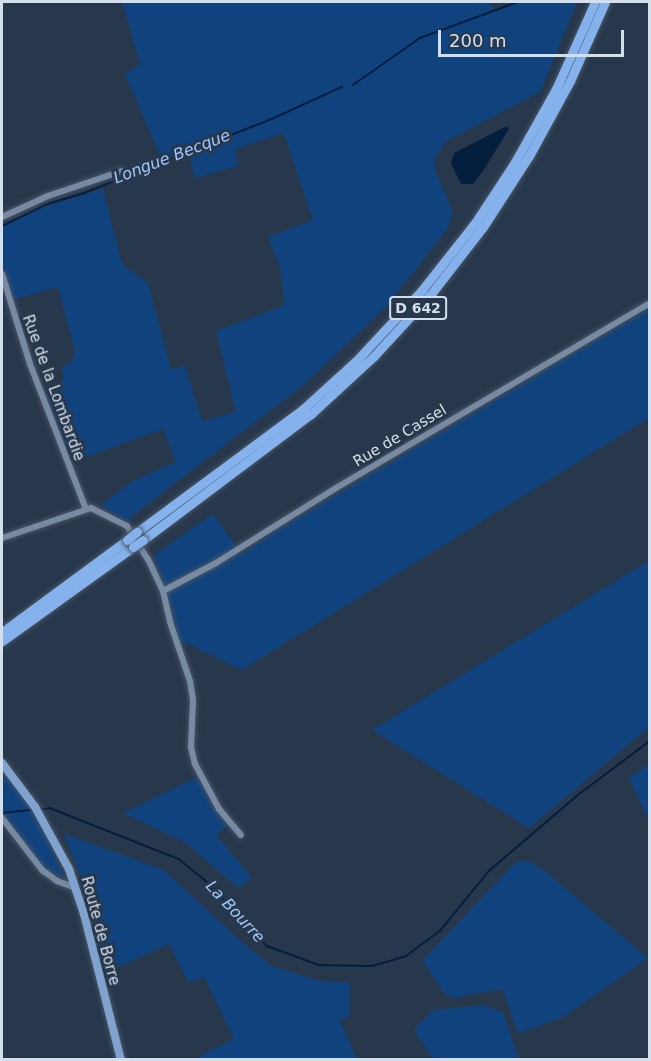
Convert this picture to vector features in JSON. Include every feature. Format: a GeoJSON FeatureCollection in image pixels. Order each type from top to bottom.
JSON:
{"type":"FeatureCollection","features":[{"type":"Feature","properties":{"kind":"highway","name":"D 642"},"geometry":{"type":"LineString","coordinates":[[2,641],[130,544],[311,401],[374,343],[422,290],[468,233],[515,162],[567,67],[595,2]]}},
{"type":"Feature","properties":{"kind":"highway","name":"D 642"},"geometry":{"type":"LineString","coordinates":[[140,536],[264,451],[321,405],[382,347],[435,289],[490,217],[536,145],[575,70],[605,2]]}},
{"type":"Feature","properties":{"kind":"highway","name":"D 642"},"geometry":{"type":"LineString","coordinates":[[2,632],[130,544]]}},
{"type":"Feature","properties":{"kind":"main road","name":"Route de Borre"},"geometry":{"type":"LineString","coordinates":[[2,763],[38,811],[63,856],[76,888],[121,1059]]}},
{"type":"Feature","properties":{"kind":"street"},"geometry":{"type":"LineString","coordinates":[[2,217],[48,196],[122,171]]}},
{"type":"Feature","properties":{"kind":"street","name":"Rue de la Lombardie"},"geometry":{"type":"LineString","coordinates":[[2,274],[30,364],[86,509]]}},
{"type":"Feature","properties":{"kind":"street","name":"Rue de Cassel"},"geometry":{"type":"LineString","coordinates":[[163,591],[216,563],[310,504],[650,303]]}},
{"type":"Feature","properties":{"kind":"street"},"geometry":{"type":"LineString","coordinates":[[2,538],[86,509],[96,509],[125,524],[148,559],[163,591],[170,622],[192,688],[191,742],[194,759],[216,805],[241,834]]}},
{"type":"Feature","properties":{"kind":"street"},"geometry":{"type":"LineString","coordinates":[[2,818],[42,870],[57,881],[76,888]]}},
{"type":"Feature","properties":{"kind":"shaded area"},"geometry":{"type":"Polygon","coordinates":[[[122,2],[489,2],[495,10],[518,2],[577,2],[540,92],[445,142],[435,158],[435,170],[453,212],[448,228],[386,307],[301,387],[132,516],[129,523],[101,505],[133,481],[176,462],[163,429],[69,463],[41,391],[60,384],[64,377],[61,367],[72,363],[75,351],[58,287],[12,300],[2,261],[2,225],[43,207],[103,189],[122,264],[148,283],[171,369],[185,366],[202,421],[236,412],[216,331],[285,305],[280,267],[268,237],[313,220],[284,133],[235,149],[238,166],[195,178],[188,152],[162,160],[125,74],[140,64],[122,2]]]}},
{"type":"Feature","properties":{"kind":"shaded area"},"geometry":{"type":"Polygon","coordinates":[[[507,126],[509,129],[473,184],[461,184],[451,163],[454,153],[507,126]]]}},
{"type":"Feature","properties":{"kind":"shaded area"},"geometry":{"type":"Polygon","coordinates":[[[649,309],[649,418],[242,670],[180,640],[154,555],[213,514],[242,554],[284,526],[649,309]]]}},
{"type":"Feature","properties":{"kind":"shaded area"},"geometry":{"type":"Polygon","coordinates":[[[649,561],[649,727],[529,828],[372,730],[649,561]]]}},
{"type":"Feature","properties":{"kind":"shaded area"},"geometry":{"type":"Polygon","coordinates":[[[649,764],[649,821],[629,778],[649,764]]]}},
{"type":"Feature","properties":{"kind":"shaded area"},"geometry":{"type":"Polygon","coordinates":[[[4,776],[8,777],[40,820],[65,880],[41,865],[2,813],[4,776]]]}},
{"type":"Feature","properties":{"kind":"shaded area"},"geometry":{"type":"Polygon","coordinates":[[[197,777],[212,806],[227,826],[216,835],[252,878],[238,888],[186,843],[123,813],[197,777]]]}},
{"type":"Feature","properties":{"kind":"shaded area"},"geometry":{"type":"Polygon","coordinates":[[[64,834],[164,870],[247,947],[272,966],[316,980],[350,983],[349,1018],[339,1019],[357,1059],[200,1059],[200,1056],[234,1039],[204,977],[189,983],[169,944],[104,974],[92,904],[64,834]]]}},
{"type":"Feature","properties":{"kind":"shaded area"},"geometry":{"type":"Polygon","coordinates":[[[517,861],[528,861],[541,868],[648,958],[565,1016],[518,1034],[503,989],[453,998],[443,992],[423,960],[517,861]]]}},
{"type":"Feature","properties":{"kind":"shaded area"},"geometry":{"type":"Polygon","coordinates":[[[484,1005],[503,1012],[519,1059],[433,1059],[414,1030],[433,1010],[484,1005]]]}},
{"type":"Feature","properties":{"kind":"waterway","name":"Longue Becque"},"geometry":{"type":"LineString","coordinates":[[353,85],[420,38],[518,2]]}},
{"type":"Feature","properties":{"kind":"waterway","name":"Longue Becque"},"geometry":{"type":"LineString","coordinates":[[2,226],[48,204],[84,193],[272,119],[342,87]]}},
{"type":"Feature","properties":{"kind":"waterway","name":"La Bourre"},"geometry":{"type":"LineString","coordinates":[[41,810],[50,808],[179,859],[205,880],[267,946],[319,965],[372,966],[406,956],[440,931],[489,871],[578,795],[650,741]]}},
{"type":"Feature","properties":{"kind":"waterway","name":"La Bourre"},"geometry":{"type":"LineString","coordinates":[[2,813],[33,810]]}}]}
